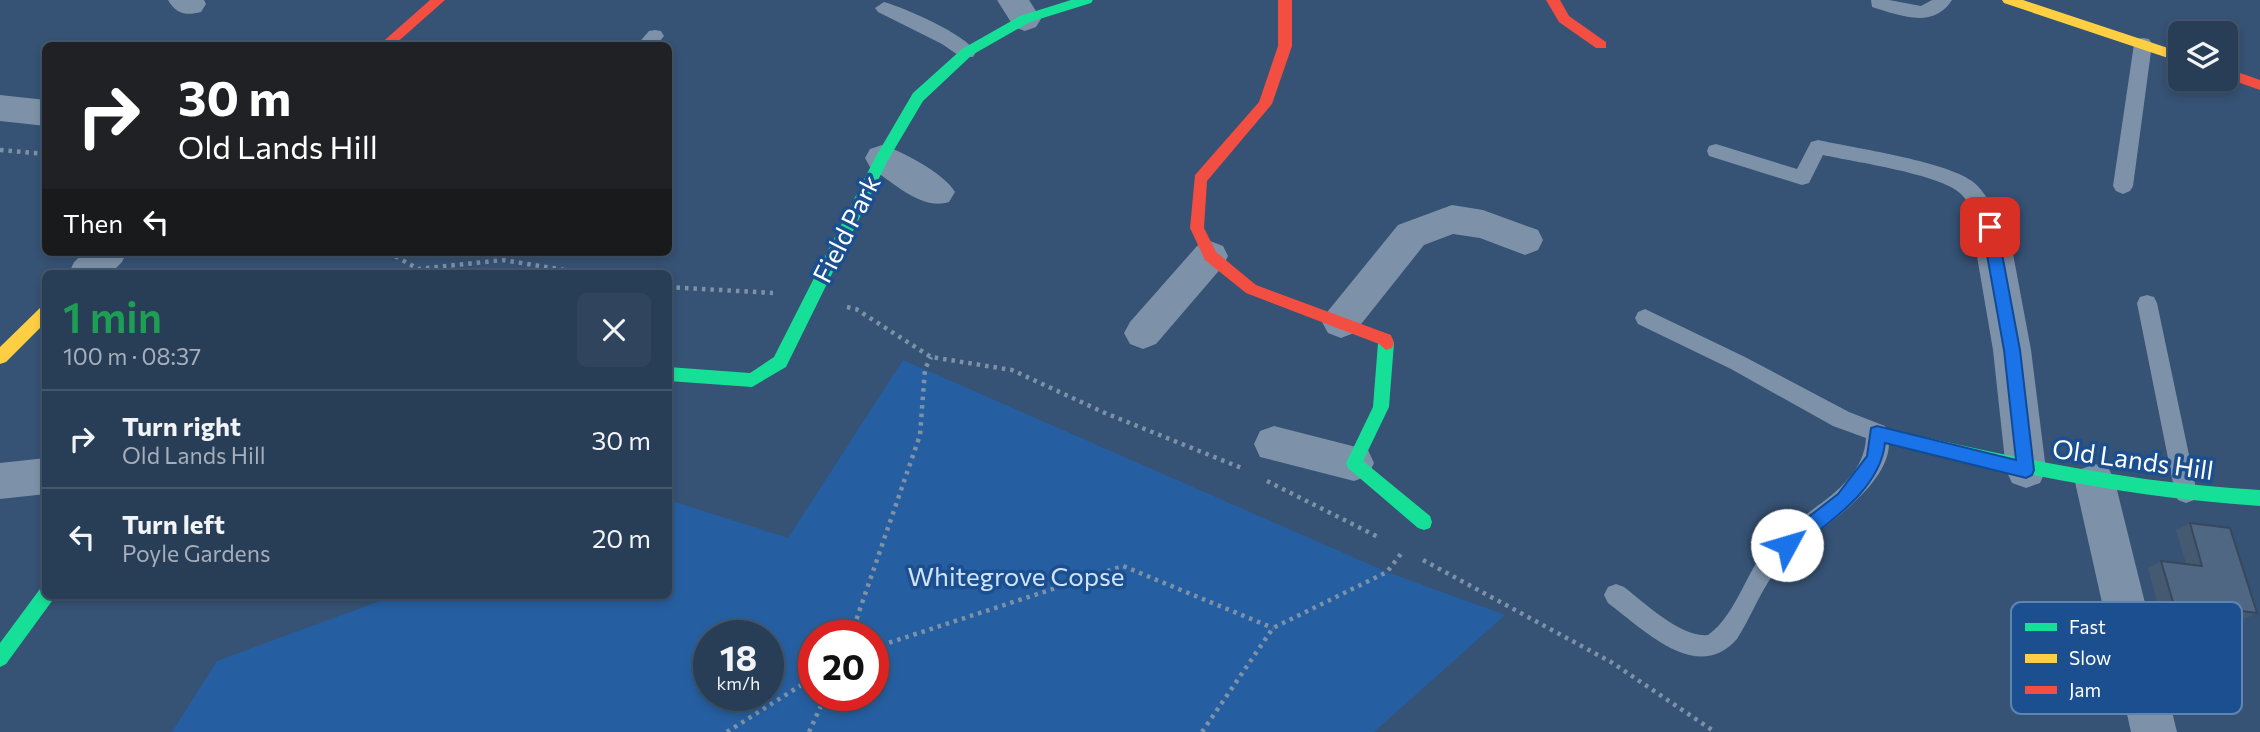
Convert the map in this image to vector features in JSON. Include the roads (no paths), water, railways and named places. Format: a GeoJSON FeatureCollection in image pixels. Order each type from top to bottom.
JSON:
{"type":"FeatureCollection","features":[{"type":"Feature","properties":{"kind":"street"},"geometry":{"type":"LineString","coordinates":[[389,42],[439,0]]}},
{"type":"Feature","properties":{"kind":"street","name":"Field Park"},"geometry":{"type":"LineString","coordinates":[[672,374],[752,380],[780,362],[882,158],[918,97],[967,51],[1019,9],[1086,0]]}},
{"type":"Feature","properties":{"kind":"street"},"geometry":{"type":"LineString","coordinates":[[1285,0],[1285,46],[1265,104],[1199,179],[1197,228],[1210,256],[1251,289],[1386,340],[1381,407],[1354,463]]}},
{"type":"Feature","properties":{"kind":"street"},"geometry":{"type":"LineString","coordinates":[[1553,0],[1564,19],[1601,45]]}},
{"type":"Feature","properties":{"kind":"street"},"geometry":{"type":"LineString","coordinates":[[2009,0],[2168,53]]}},
{"type":"Feature","properties":{"kind":"street"},"geometry":{"type":"LineString","coordinates":[[2238,77],[2260,85]]}},
{"type":"Feature","properties":{"kind":"street"},"geometry":{"type":"LineString","coordinates":[[0,108],[42,113]]}},
{"type":"Feature","properties":{"kind":"street","name":"Field Park"},"geometry":{"type":"LineString","coordinates":[[882,158],[937,192]]}},
{"type":"Feature","properties":{"kind":"street"},"geometry":{"type":"LineString","coordinates":[[1341,322],[1411,235],[1452,219],[1483,224],[1524,240]]}},
{"type":"Feature","properties":{"kind":"street"},"geometry":{"type":"LineString","coordinates":[[1990,227],[2012,350],[2026,470]]}},
{"type":"Feature","properties":{"kind":"street"},"geometry":{"type":"LineString","coordinates":[[90,270],[105,256]]}},
{"type":"Feature","properties":{"kind":"street"},"geometry":{"type":"LineString","coordinates":[[1143,333],[1210,256]]}},
{"type":"Feature","properties":{"kind":"street"},"geometry":{"type":"LineString","coordinates":[[0,357],[42,316]]}},
{"type":"Feature","properties":{"kind":"street","name":"Old Lands Hill"},"geometry":{"type":"LineString","coordinates":[[1877,433],[2026,470],[2095,482],[2260,499]]}},
{"type":"Feature","properties":{"kind":"street"},"geometry":{"type":"LineString","coordinates":[[1261,464],[1354,463],[1424,522]]}},
{"type":"Feature","properties":{"kind":"street"},"geometry":{"type":"LineString","coordinates":[[0,481],[42,476]]}},
{"type":"Feature","properties":{"kind":"street"},"geometry":{"type":"LineString","coordinates":[[2095,482],[2123,602]]}},
{"type":"Feature","properties":{"kind":"street"},"geometry":{"type":"LineString","coordinates":[[0,658],[43,599]]}},
{"type":"Feature","properties":{"kind":"street"},"geometry":{"type":"LineString","coordinates":[[2150,714],[2154,732]]}},
{"type":"Feature","properties":{"kind":"lane"},"geometry":{"type":"LineString","coordinates":[[1878,3],[1922,14],[1933,11],[1943,0]]}},
{"type":"Feature","properties":{"kind":"lane"},"geometry":{"type":"LineString","coordinates":[[884,8],[967,51]]}},
{"type":"Feature","properties":{"kind":"lane"},"geometry":{"type":"LineString","coordinates":[[2123,186],[2143,44]]}},
{"type":"Feature","properties":{"kind":"lane"},"geometry":{"type":"LineString","coordinates":[[1716,151],[1802,178],[1818,147],[1938,175],[1963,184],[1982,205],[1990,227]]}},
{"type":"Feature","properties":{"kind":"lane"},"geometry":{"type":"LineString","coordinates":[[2147,303],[2186,493]]}},
{"type":"Feature","properties":{"kind":"lane"},"geometry":{"type":"LineString","coordinates":[[1616,595],[1677,639],[1696,647],[1712,646],[1727,635],[1760,572],[1773,556],[1844,499],[1875,458],[1877,433],[1841,419],[1738,363],[1645,318]]}},
{"type":"Feature","properties":{"kind":"park label","name":"Whitegrove Copse"},"geometry":{"type":"Point","coordinates":[1016,577]}}]}
